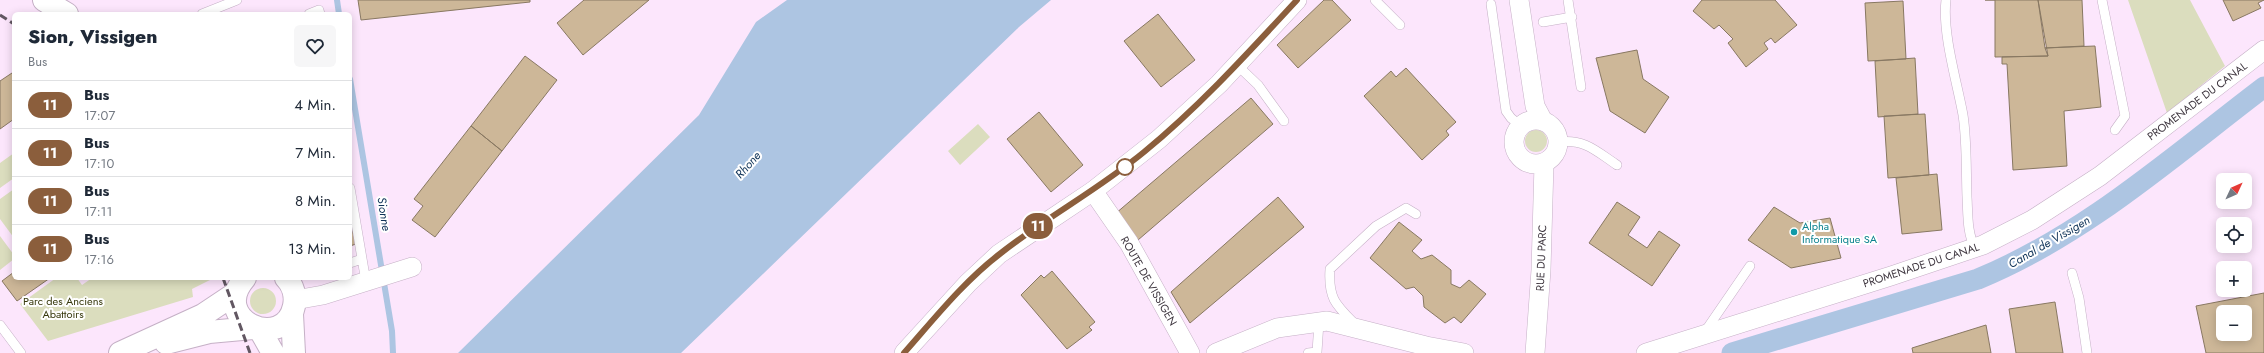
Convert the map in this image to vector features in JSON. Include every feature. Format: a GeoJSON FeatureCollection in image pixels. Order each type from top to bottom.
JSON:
{"type":"FeatureCollection","features":[{"type":"Feature","properties":{"kind":"street"},"geometry":{"type":"LineString","coordinates":[[44,0],[64,12]]}},
{"type":"Feature","properties":{"kind":"street"},"geometry":{"type":"LineString","coordinates":[[904,353],[968,283],[999,254],[1093,191],[1159,139],[1237,65],[1297,0]]}},
{"type":"Feature","properties":{"kind":"street"},"geometry":{"type":"LineString","coordinates":[[1519,0],[1535,106],[1543,121],[1554,129],[1559,142],[1554,156],[1544,164],[1528,164],[1517,154],[1514,139],[1521,126],[1528,122],[1543,121]]}},
{"type":"Feature","properties":{"kind":"street","name":"PROMENADE DU CANAL"},"geometry":{"type":"LineString","coordinates":[[1646,353],[1975,248],[2032,220],[2100,176],[2264,50]]}},
{"type":"Feature","properties":{"kind":"street","name":"RUE DU PARC"},"geometry":{"type":"LineString","coordinates":[[1535,353],[1542,270],[1544,164]]}},
{"type":"Feature","properties":{"kind":"street","name":"ROUTE DE VISSIGEN"},"geometry":{"type":"LineString","coordinates":[[1093,191],[1129,244],[1190,353]]}},
{"type":"Feature","properties":{"kind":"street"},"geometry":{"type":"LineString","coordinates":[[126,353],[209,332],[277,328],[286,322],[294,307],[309,299],[394,274],[412,267]]}},
{"type":"Feature","properties":{"kind":"street"},"geometry":{"type":"LineString","coordinates":[[288,280],[293,287],[294,353]]}},
{"type":"Feature","properties":{"kind":"street"},"geometry":{"type":"LineString","coordinates":[[239,283],[236,308],[239,315],[256,329],[273,353]]}},
{"type":"Feature","properties":{"kind":"street"},"geometry":{"type":"LineString","coordinates":[[120,353],[203,315],[239,283]]}},
{"type":"Feature","properties":{"kind":"street"},"geometry":{"type":"LineString","coordinates":[[1216,353],[1277,328],[1327,321],[1360,329],[1417,349],[1464,353]]}},
{"type":"Feature","properties":{"kind":"lane"},"geometry":{"type":"LineString","coordinates":[[207,12],[237,0]]}},
{"type":"Feature","properties":{"kind":"lane"},"geometry":{"type":"LineString","coordinates":[[1375,0],[1400,25]]}},
{"type":"Feature","properties":{"kind":"lane"},"geometry":{"type":"LineString","coordinates":[[1568,0],[1572,17],[1581,87]]}},
{"type":"Feature","properties":{"kind":"lane"},"geometry":{"type":"LineString","coordinates":[[1946,0],[1945,9],[1950,46],[1963,118],[1968,219],[1971,241],[1975,248]]}},
{"type":"Feature","properties":{"kind":"lane"},"geometry":{"type":"LineString","coordinates":[[2102,0],[2125,116],[2115,130]]}},
{"type":"Feature","properties":{"kind":"lane"},"geometry":{"type":"LineString","coordinates":[[1491,4],[1506,111],[1510,118],[1521,126]]}},
{"type":"Feature","properties":{"kind":"lane"},"geometry":{"type":"LineString","coordinates":[[1543,22],[1572,17]]}},
{"type":"Feature","properties":{"kind":"lane"},"geometry":{"type":"LineString","coordinates":[[1237,65],[1258,85],[1284,121]]}},
{"type":"Feature","properties":{"kind":"lane"},"geometry":{"type":"LineString","coordinates":[[1559,142],[1573,140],[1587,145],[1617,165]]}},
{"type":"Feature","properties":{"kind":"lane"},"geometry":{"type":"LineString","coordinates":[[352,200],[362,259],[370,281]]}},
{"type":"Feature","properties":{"kind":"lane"},"geometry":{"type":"LineString","coordinates":[[1360,329],[1336,305],[1329,287],[1330,269],[1376,226],[1406,208],[1416,214]]}},
{"type":"Feature","properties":{"kind":"lane"},"geometry":{"type":"LineString","coordinates":[[352,262],[362,259]]}},
{"type":"Feature","properties":{"kind":"lane"},"geometry":{"type":"LineString","coordinates":[[1703,334],[1750,266]]}},
{"type":"Feature","properties":{"kind":"lane"},"geometry":{"type":"LineString","coordinates":[[2072,273],[2079,298],[2087,353]]}},
{"type":"Feature","properties":{"kind":"lane"},"geometry":{"type":"LineString","coordinates":[[1308,353],[1318,352],[1319,322]]}},
{"type":"Feature","properties":{"kind":"lane"},"geometry":{"type":"LineString","coordinates":[[0,325],[20,353]]}},
{"type":"Feature","properties":{"kind":"green space"},"geometry":{"type":"Polygon","coordinates":[[[2128,0],[2190,0],[2225,66],[2167,113],[2128,0]]]}},
{"type":"Feature","properties":{"kind":"green space"},"geometry":{"type":"Polygon","coordinates":[[[978,124],[990,137],[960,165],[948,151],[978,124]]]}},
{"type":"Feature","properties":{"kind":"green space"},"geometry":{"type":"Polygon","coordinates":[[[1536,130],[1544,133],[1547,141],[1544,149],[1536,152],[1528,149],[1525,141],[1528,133],[1536,130]]]}},
{"type":"Feature","properties":{"kind":"green space"},"geometry":{"type":"Polygon","coordinates":[[[12,154],[12,179],[0,188],[0,163],[12,154]]]}},
{"type":"Feature","properties":{"kind":"green space"},"geometry":{"type":"Polygon","coordinates":[[[12,190],[12,235],[0,219],[0,199],[12,190]]]}},
{"type":"Feature","properties":{"kind":"green space"},"geometry":{"type":"Polygon","coordinates":[[[0,236],[12,252],[12,261],[0,270],[0,236]]]}},
{"type":"Feature","properties":{"kind":"green space","name":"Parc des Anciens Abattoirs"},"geometry":{"type":"Polygon","coordinates":[[[53,280],[78,280],[82,285],[89,280],[210,280],[192,289],[193,297],[48,341],[20,304],[53,280]]]}},
{"type":"Feature","properties":{"kind":"green space"},"geometry":{"type":"Polygon","coordinates":[[[263,288],[272,292],[276,301],[272,310],[263,314],[254,310],[250,301],[254,292],[263,288]]]}},
{"type":"Feature","properties":{"kind":"water","name":"Rhone"},"geometry":{"type":"Polygon","coordinates":[[[787,0],[1051,0],[1019,27],[681,353],[458,353],[699,115],[756,22],[787,0]]]}},
{"type":"Feature","properties":{"kind":"building"},"geometry":{"type":"Polygon","coordinates":[[[358,0],[530,0],[530,2],[361,20],[358,0]]]}},
{"type":"Feature","properties":{"kind":"building"},"geometry":{"type":"Polygon","coordinates":[[[584,0],[649,0],[583,55],[557,23],[584,0]]]}},
{"type":"Feature","properties":{"kind":"building"},"geometry":{"type":"Polygon","coordinates":[[[1324,0],[1332,0],[1351,20],[1298,68],[1277,45],[1324,0]]]}},
{"type":"Feature","properties":{"kind":"building"},"geometry":{"type":"Polygon","coordinates":[[[1702,0],[1775,0],[1797,25],[1775,43],[1771,38],[1764,43],[1768,49],[1746,67],[1728,43],[1733,39],[1719,25],[1714,29],[1693,11],[1702,0]]]}},
{"type":"Feature","properties":{"kind":"building"},"geometry":{"type":"Polygon","coordinates":[[[1995,0],[2038,0],[2048,56],[1995,57],[1995,0]]]}},
{"type":"Feature","properties":{"kind":"building"},"geometry":{"type":"Polygon","coordinates":[[[2038,0],[2082,0],[2084,46],[2045,48],[2038,0]]]}},
{"type":"Feature","properties":{"kind":"building"},"geometry":{"type":"Polygon","coordinates":[[[2223,0],[2264,0],[2258,3],[2261,8],[2233,21],[2223,0]]]}},
{"type":"Feature","properties":{"kind":"building"},"geometry":{"type":"Polygon","coordinates":[[[1903,1],[1906,59],[1868,61],[1865,3],[1903,1]]]}},
{"type":"Feature","properties":{"kind":"building"},"geometry":{"type":"Polygon","coordinates":[[[1158,14],[1195,60],[1161,87],[1124,41],[1158,14]]]}},
{"type":"Feature","properties":{"kind":"building"},"geometry":{"type":"Polygon","coordinates":[[[2095,46],[2101,107],[2064,111],[2067,166],[2013,170],[2007,64],[2002,64],[2002,57],[2048,56],[2045,48],[2095,46]]]}},
{"type":"Feature","properties":{"kind":"building"},"geometry":{"type":"Polygon","coordinates":[[[1637,50],[1643,79],[1669,97],[1645,133],[1610,111],[1596,58],[1637,50]]]}},
{"type":"Feature","properties":{"kind":"building"},"geometry":{"type":"Polygon","coordinates":[[[525,56],[557,80],[502,151],[471,126],[525,56]]]}},
{"type":"Feature","properties":{"kind":"building"},"geometry":{"type":"Polygon","coordinates":[[[1915,58],[1918,114],[1878,117],[1875,61],[1915,58]]]}},
{"type":"Feature","properties":{"kind":"building"},"geometry":{"type":"Polygon","coordinates":[[[1406,68],[1456,122],[1446,131],[1449,135],[1422,160],[1364,96],[1391,71],[1396,77],[1406,68]]]}},
{"type":"Feature","properties":{"kind":"building"},"geometry":{"type":"Polygon","coordinates":[[[12,73],[12,120],[0,129],[0,81],[12,73]]]}},
{"type":"Feature","properties":{"kind":"building"},"geometry":{"type":"Polygon","coordinates":[[[1251,98],[1273,124],[1138,240],[1115,214],[1251,98]]]}},
{"type":"Feature","properties":{"kind":"building"},"geometry":{"type":"Polygon","coordinates":[[[1039,112],[1083,165],[1051,192],[1007,139],[1039,112]]]}},
{"type":"Feature","properties":{"kind":"building"},"geometry":{"type":"Polygon","coordinates":[[[1925,114],[1929,175],[1888,178],[1884,116],[1925,114]]]}},
{"type":"Feature","properties":{"kind":"building"},"geometry":{"type":"Polygon","coordinates":[[[471,126],[502,151],[435,237],[412,220],[423,206],[414,199],[471,126]]]}},
{"type":"Feature","properties":{"kind":"building"},"geometry":{"type":"Polygon","coordinates":[[[1937,174],[1942,230],[1902,234],[1896,178],[1937,174]]]}},
{"type":"Feature","properties":{"kind":"building"},"geometry":{"type":"Polygon","coordinates":[[[1278,197],[1304,227],[1190,323],[1171,292],[1278,197]]]}},
{"type":"Feature","properties":{"kind":"building"},"geometry":{"type":"Polygon","coordinates":[[[1617,202],[1640,217],[1628,235],[1647,248],[1659,231],[1680,245],[1652,286],[1589,243],[1617,202]]]}},
{"type":"Feature","properties":{"kind":"building","name":"Alpha Informatique SA"},"geometry":{"type":"Polygon","coordinates":[[[1774,207],[1800,223],[1830,218],[1841,258],[1791,268],[1748,240],[1774,207]]]}},
{"type":"Feature","properties":{"kind":"building"},"geometry":{"type":"Polygon","coordinates":[[[1399,222],[1422,240],[1412,251],[1421,259],[1432,255],[1451,270],[1451,284],[1460,288],[1469,280],[1486,294],[1461,323],[1454,317],[1445,323],[1424,307],[1423,296],[1414,287],[1406,289],[1370,258],[1399,222]]]}},
{"type":"Feature","properties":{"kind":"building"},"geometry":{"type":"Polygon","coordinates":[[[352,229],[356,244],[352,245],[352,229]]]}},
{"type":"Feature","properties":{"kind":"building"},"geometry":{"type":"Polygon","coordinates":[[[1052,271],[1095,322],[1089,327],[1092,330],[1067,349],[1021,295],[1041,275],[1044,278],[1052,271]]]}},
{"type":"Feature","properties":{"kind":"building"},"geometry":{"type":"Polygon","coordinates":[[[12,274],[12,280],[47,280],[17,301],[2,281],[12,274]]]}},
{"type":"Feature","properties":{"kind":"building"},"geometry":{"type":"Polygon","coordinates":[[[2264,293],[2264,353],[2206,353],[2196,306],[2243,297],[2252,297],[2252,295],[2264,293]]]}},
{"type":"Feature","properties":{"kind":"building"},"geometry":{"type":"Polygon","coordinates":[[[2055,302],[2063,353],[2016,353],[2009,309],[2055,302]]]}},
{"type":"Feature","properties":{"kind":"building"},"geometry":{"type":"Polygon","coordinates":[[[1986,325],[1991,353],[1913,353],[1912,348],[1986,325]]]}},
{"type":"Feature","properties":{"kind":"waterway","name":"Sionne"},"geometry":{"type":"LineString","coordinates":[[337,0],[339,12]]}},
{"type":"Feature","properties":{"kind":"waterway","name":"Canal de Vissigen"},"geometry":{"type":"LineString","coordinates":[[1732,353],[1978,279],[2017,261],[2092,217],[2162,166],[2264,87]]}},
{"type":"Feature","properties":{"kind":"waterway","name":"Sionne"},"geometry":{"type":"LineString","coordinates":[[352,91],[392,331],[393,353]]}},
{"type":"Feature","properties":{"kind":"railway"},"geometry":{"type":"LineString","coordinates":[[0,15],[12,23]]}},
{"type":"Feature","properties":{"kind":"railway"},"geometry":{"type":"LineString","coordinates":[[224,280],[250,353]]}},
{"type":"Feature","properties":{"kind":"bus line","name":"11"},"geometry":{"type":"LineString","coordinates":[[904,353],[968,283],[999,254],[1017,240],[1093,191],[1159,139],[1219,84],[1297,0]]}},
{"type":"Feature","properties":{"kind":"place","name":"Alpha Informatique SA"},"geometry":{"type":"Point","coordinates":[1794,232]}}]}
